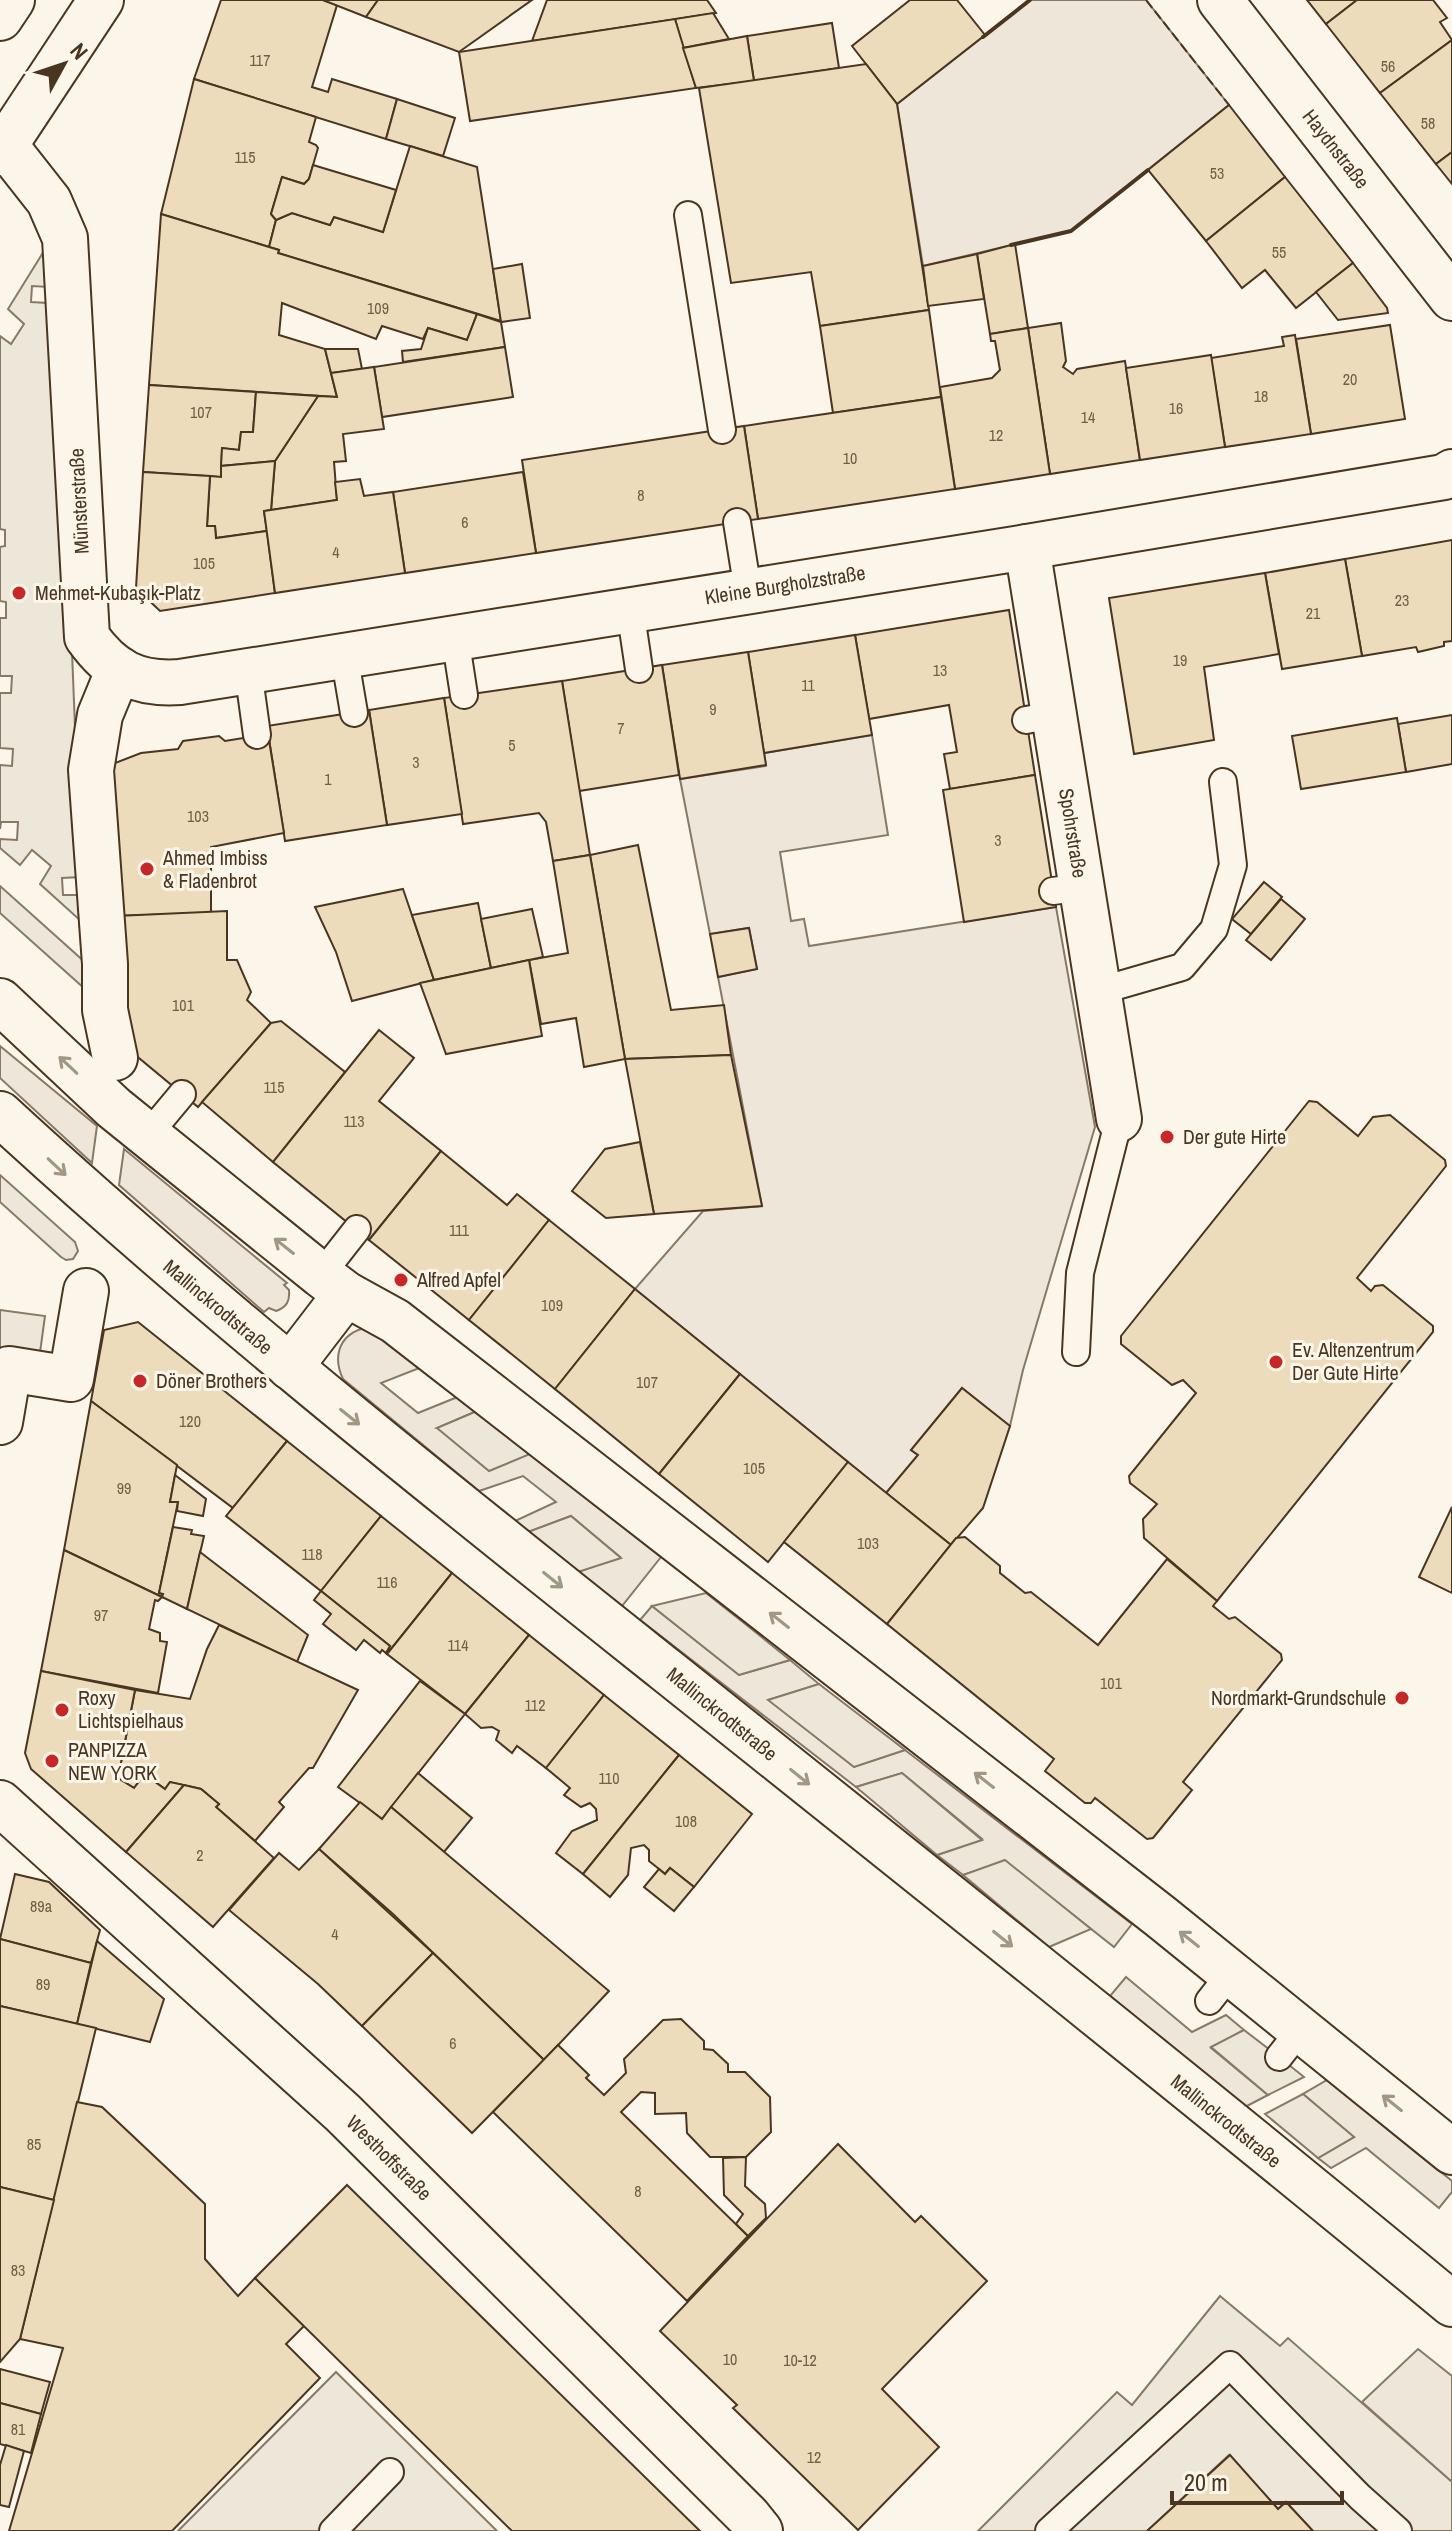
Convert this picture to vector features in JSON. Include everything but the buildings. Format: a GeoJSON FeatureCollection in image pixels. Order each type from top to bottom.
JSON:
{"type":"FeatureCollection","features":[{"type":"Feature","properties":{"kind":"street"},"geometry":{"type":"LineString","coordinates":[[0,18],[12,0]]}},
{"type":"Feature","properties":{"kind":"street","name":"Münsterstraße"},"geometry":{"type":"LineString","coordinates":[[101,0],[2,149],[49,201],[65,238],[87,637],[100,655],[119,669]]}},
{"type":"Feature","properties":{"kind":"street","name":"Haydnstraße"},"geometry":{"type":"LineString","coordinates":[[1220,0],[1452,298]]}},
{"type":"Feature","properties":{"kind":"street","name":"Kleine Burgholzstraße"},"geometry":{"type":"LineString","coordinates":[[119,669],[138,680],[156,683],[248,670],[1027,547],[1444,477],[1452,472]]}},
{"type":"Feature","properties":{"kind":"street","name":"Spohrstraße"},"geometry":{"type":"LineString","coordinates":[[1027,547],[1040,717],[1068,889],[1099,991],[1119,1119]]}},
{"type":"Feature","properties":{"kind":"street"},"geometry":{"type":"LineString","coordinates":[[115,1058],[105,1010],[92,907],[91,770],[100,715],[119,669]]}},
{"type":"Feature","properties":{"kind":"street"},"geometry":{"type":"LineString","coordinates":[[0,1001],[147,1136],[334,1284],[395,1321],[1290,2043],[1452,2152]]}},
{"type":"Feature","properties":{"kind":"street","name":"Mallinckrodtstraße"},"geometry":{"type":"LineString","coordinates":[[0,1114],[100,1206],[290,1367],[1089,2008],[1285,2153],[1346,2203],[1452,2304]]}},
{"type":"Feature","properties":{"kind":"street"},"geometry":{"type":"LineString","coordinates":[[290,1367],[334,1284]]}},
{"type":"Feature","properties":{"kind":"street"},"geometry":{"type":"LineString","coordinates":[[0,1422],[9,1369],[71,1379],[86,1291]]}},
{"type":"Feature","properties":{"kind":"street","name":"Westhoffstraße"},"geometry":{"type":"LineString","coordinates":[[0,1803],[343,2113],[760,2531]]}},
{"type":"Feature","properties":{"kind":"lane"},"geometry":{"type":"LineString","coordinates":[[688,215],[722,430]]}},
{"type":"Feature","properties":{"kind":"lane"},"geometry":{"type":"LineString","coordinates":[[737,522],[748,591]]}},
{"type":"Feature","properties":{"kind":"lane"},"geometry":{"type":"LineString","coordinates":[[630,609],[639,669]]}},
{"type":"Feature","properties":{"kind":"lane"},"geometry":{"type":"LineString","coordinates":[[455,637],[464,695]]}},
{"type":"Feature","properties":{"kind":"lane"},"geometry":{"type":"LineString","coordinates":[[344,654],[354,713]]}},
{"type":"Feature","properties":{"kind":"lane"},"geometry":{"type":"LineString","coordinates":[[248,670],[257,735]]}},
{"type":"Feature","properties":{"kind":"lane"},"geometry":{"type":"LineString","coordinates":[[1099,991],[1182,967],[1214,929],[1233,865],[1223,782]]}},
{"type":"Feature","properties":{"kind":"lane"},"geometry":{"type":"LineString","coordinates":[[147,1136],[182,1094]]}},
{"type":"Feature","properties":{"kind":"lane"},"geometry":{"type":"LineString","coordinates":[[1076,1352],[1080,1273],[1119,1119]]}},
{"type":"Feature","properties":{"kind":"lane"},"geometry":{"type":"LineString","coordinates":[[334,1284],[357,1229]]}},
{"type":"Feature","properties":{"kind":"lane"},"geometry":{"type":"LineString","coordinates":[[1049,2531],[1230,2365],[1360,2497],[1398,2531]]}},
{"type":"Feature","properties":{"kind":"lane"},"geometry":{"type":"LineString","coordinates":[[333,2531],[390,2472]]}},
{"type":"Feature","properties":{"kind":"shaded area"},"geometry":{"type":"Polygon","coordinates":[[[1030,0],[1146,0],[1229,105],[1071,231],[923,266],[897,104],[1030,0]]]}},
{"type":"Feature","properties":{"kind":"shaded area","name":"Mehmet-Kubaşık-Platz"},"geometry":{"type":"Polygon","coordinates":[[[44,251],[49,287],[32,286],[31,302],[48,303],[72,652],[81,877],[62,878],[63,895],[81,895],[82,922],[40,884],[51,866],[32,850],[20,865],[0,848],[0,839],[17,840],[18,822],[1,822],[0,829],[0,765],[12,766],[13,749],[0,748],[0,693],[11,693],[12,676],[0,676],[0,618],[6,618],[6,602],[0,601],[0,547],[5,546],[5,530],[0,529],[0,336],[11,344],[24,324],[8,309],[44,251]]]}},
{"type":"Feature","properties":{"kind":"shaded area"},"geometry":{"type":"Polygon","coordinates":[[[872,735],[888,835],[780,852],[791,921],[804,919],[809,946],[1056,907],[1095,1127],[1023,1370],[1010,1426],[962,1388],[911,1450],[918,1455],[886,1493],[635,1289],[703,1211],[762,1206],[718,977],[757,969],[749,928],[710,934],[680,779],[766,766],[764,753],[872,735]]]}},
{"type":"Feature","properties":{"kind":"shaded area"},"geometry":{"type":"Polygon","coordinates":[[[0,886],[97,973],[85,989],[0,913],[0,886]]]}},
{"type":"Feature","properties":{"kind":"shaded area"},"geometry":{"type":"Polygon","coordinates":[[[0,1046],[97,1126],[92,1163],[0,1078],[0,1046]]]}},
{"type":"Feature","properties":{"kind":"shaded area"},"geometry":{"type":"Polygon","coordinates":[[[124,1149],[287,1283],[284,1285],[289,1290],[287,1303],[276,1311],[269,1308],[264,1312],[119,1185],[124,1149]]]}},
{"type":"Feature","properties":{"kind":"shaded area"},"geometry":{"type":"Polygon","coordinates":[[[0,1175],[75,1242],[78,1251],[73,1259],[61,1257],[0,1202],[0,1175]]]}},
{"type":"Feature","properties":{"kind":"shaded area"},"geometry":{"type":"Polygon","coordinates":[[[0,1310],[45,1316],[39,1360],[0,1355],[0,1310]]]}},
{"type":"Feature","properties":{"kind":"shaded area"},"geometry":{"type":"Polygon","coordinates":[[[361,1329],[371,1329],[422,1367],[381,1383],[418,1413],[460,1396],[477,1411],[437,1428],[530,1454],[661,1557],[622,1606],[578,1572],[620,1557],[571,1516],[528,1532],[515,1521],[556,1502],[523,1476],[479,1491],[343,1379],[338,1363],[340,1349],[347,1337],[361,1329]]]}},
{"type":"Feature","properties":{"kind":"shaded area"},"geometry":{"type":"Polygon","coordinates":[[[477,1411],[530,1454],[489,1471],[437,1428],[477,1411]]]}},
{"type":"Feature","properties":{"kind":"shaded area"},"geometry":{"type":"Polygon","coordinates":[[[571,1516],[621,1558],[578,1572],[528,1532],[571,1516]]]}},
{"type":"Feature","properties":{"kind":"shaded area"},"geometry":{"type":"Polygon","coordinates":[[[706,1593],[790,1660],[739,1675],[652,1606],[706,1593]]]}},
{"type":"Feature","properties":{"kind":"shaded area"},"geometry":{"type":"Polygon","coordinates":[[[652,1606],[739,1675],[790,1660],[819,1684],[769,1700],[854,1767],[905,1750],[1132,1924],[1114,1947],[1005,1861],[963,1875],[937,1855],[982,1839],[902,1773],[856,1787],[640,1620],[652,1606]]]}},
{"type":"Feature","properties":{"kind":"shaded area"},"geometry":{"type":"Polygon","coordinates":[[[819,1684],[905,1750],[854,1767],[768,1700],[819,1684]]]}},
{"type":"Feature","properties":{"kind":"shaded area"},"geometry":{"type":"Polygon","coordinates":[[[902,1773],[982,1840],[937,1855],[856,1787],[902,1773]]]}},
{"type":"Feature","properties":{"kind":"shaded area"},"geometry":{"type":"Polygon","coordinates":[[[1005,1860],[1091,1929],[1049,1947],[963,1875],[1005,1860]]]}},
{"type":"Feature","properties":{"kind":"shaded area"},"geometry":{"type":"Polygon","coordinates":[[[1126,1977],[1192,2032],[1226,2015],[1244,2030],[1211,2048],[1268,2095],[1245,2107],[1110,1996],[1126,1977]]]}},
{"type":"Feature","properties":{"kind":"shaded area"},"geometry":{"type":"Polygon","coordinates":[[[1244,2030],[1304,2077],[1268,2095],[1211,2047],[1244,2030]]]}},
{"type":"Feature","properties":{"kind":"shaded area"},"geometry":{"type":"Polygon","coordinates":[[[1327,2080],[1452,2181],[1452,2192],[1439,2208],[1366,2148],[1331,2168],[1318,2158],[1354,2137],[1303,2094],[1327,2080]]]}},
{"type":"Feature","properties":{"kind":"shaded area"},"geometry":{"type":"Polygon","coordinates":[[[1303,2094],[1354,2137],[1318,2158],[1265,2114],[1303,2094]]]}},
{"type":"Feature","properties":{"kind":"shaded area"},"geometry":{"type":"Polygon","coordinates":[[[1220,2296],[1280,2346],[1288,2338],[1452,2482],[1452,2531],[1313,2531],[1286,2502],[1278,2509],[1229,2455],[1147,2531],[978,2531],[1117,2392],[1132,2405],[1220,2296]]]}},
{"type":"Feature","properties":{"kind":"shaded area"},"geometry":{"type":"Polygon","coordinates":[[[1418,2349],[1452,2376],[1452,2482],[1362,2402],[1418,2349]]]}},
{"type":"Feature","properties":{"kind":"shaded area"},"geometry":{"type":"Polygon","coordinates":[[[336,2372],[497,2531],[178,2531],[336,2372]]]}},
{"type":"Feature","properties":{"kind":"fence"},"geometry":{"type":"LineString","coordinates":[[1146,0],[1229,105]]}},
{"type":"Feature","properties":{"kind":"wall"},"geometry":{"type":"LineString","coordinates":[[983,37],[1030,0]]}},
{"type":"Feature","properties":{"kind":"wall"},"geometry":{"type":"LineString","coordinates":[[1011,245],[1071,231],[1148,170]]}},
{"type":"Feature","properties":{"kind":"place","name":"Mehmet-Kubaşık-Platz"},"geometry":{"type":"Point","coordinates":[19,593]}},
{"type":"Feature","properties":{"kind":"place","name":"Ahmed Imbiss & Fladenbrot"},"geometry":{"type":"Point","coordinates":[147,869]}},
{"type":"Feature","properties":{"kind":"place","name":"Der gute Hirte"},"geometry":{"type":"Point","coordinates":[1167,1137]}},
{"type":"Feature","properties":{"kind":"place","name":"Alfred Apfel"},"geometry":{"type":"Point","coordinates":[401,1280]}},
{"type":"Feature","properties":{"kind":"place","name":"Ev. Altenzentrum Der Gute Hirte"},"geometry":{"type":"Point","coordinates":[1276,1362]}},
{"type":"Feature","properties":{"kind":"place","name":"Döner Brothers"},"geometry":{"type":"Point","coordinates":[140,1381]}},
{"type":"Feature","properties":{"kind":"place","name":"Nordmarkt-Grundschule"},"geometry":{"type":"Point","coordinates":[1402,1698]}},
{"type":"Feature","properties":{"kind":"place","name":"Roxy Lichtspielhaus"},"geometry":{"type":"Point","coordinates":[62,1710]}},
{"type":"Feature","properties":{"kind":"place","name":"PANPIZZA NEW YORK"},"geometry":{"type":"Point","coordinates":[52,1761]}}]}
